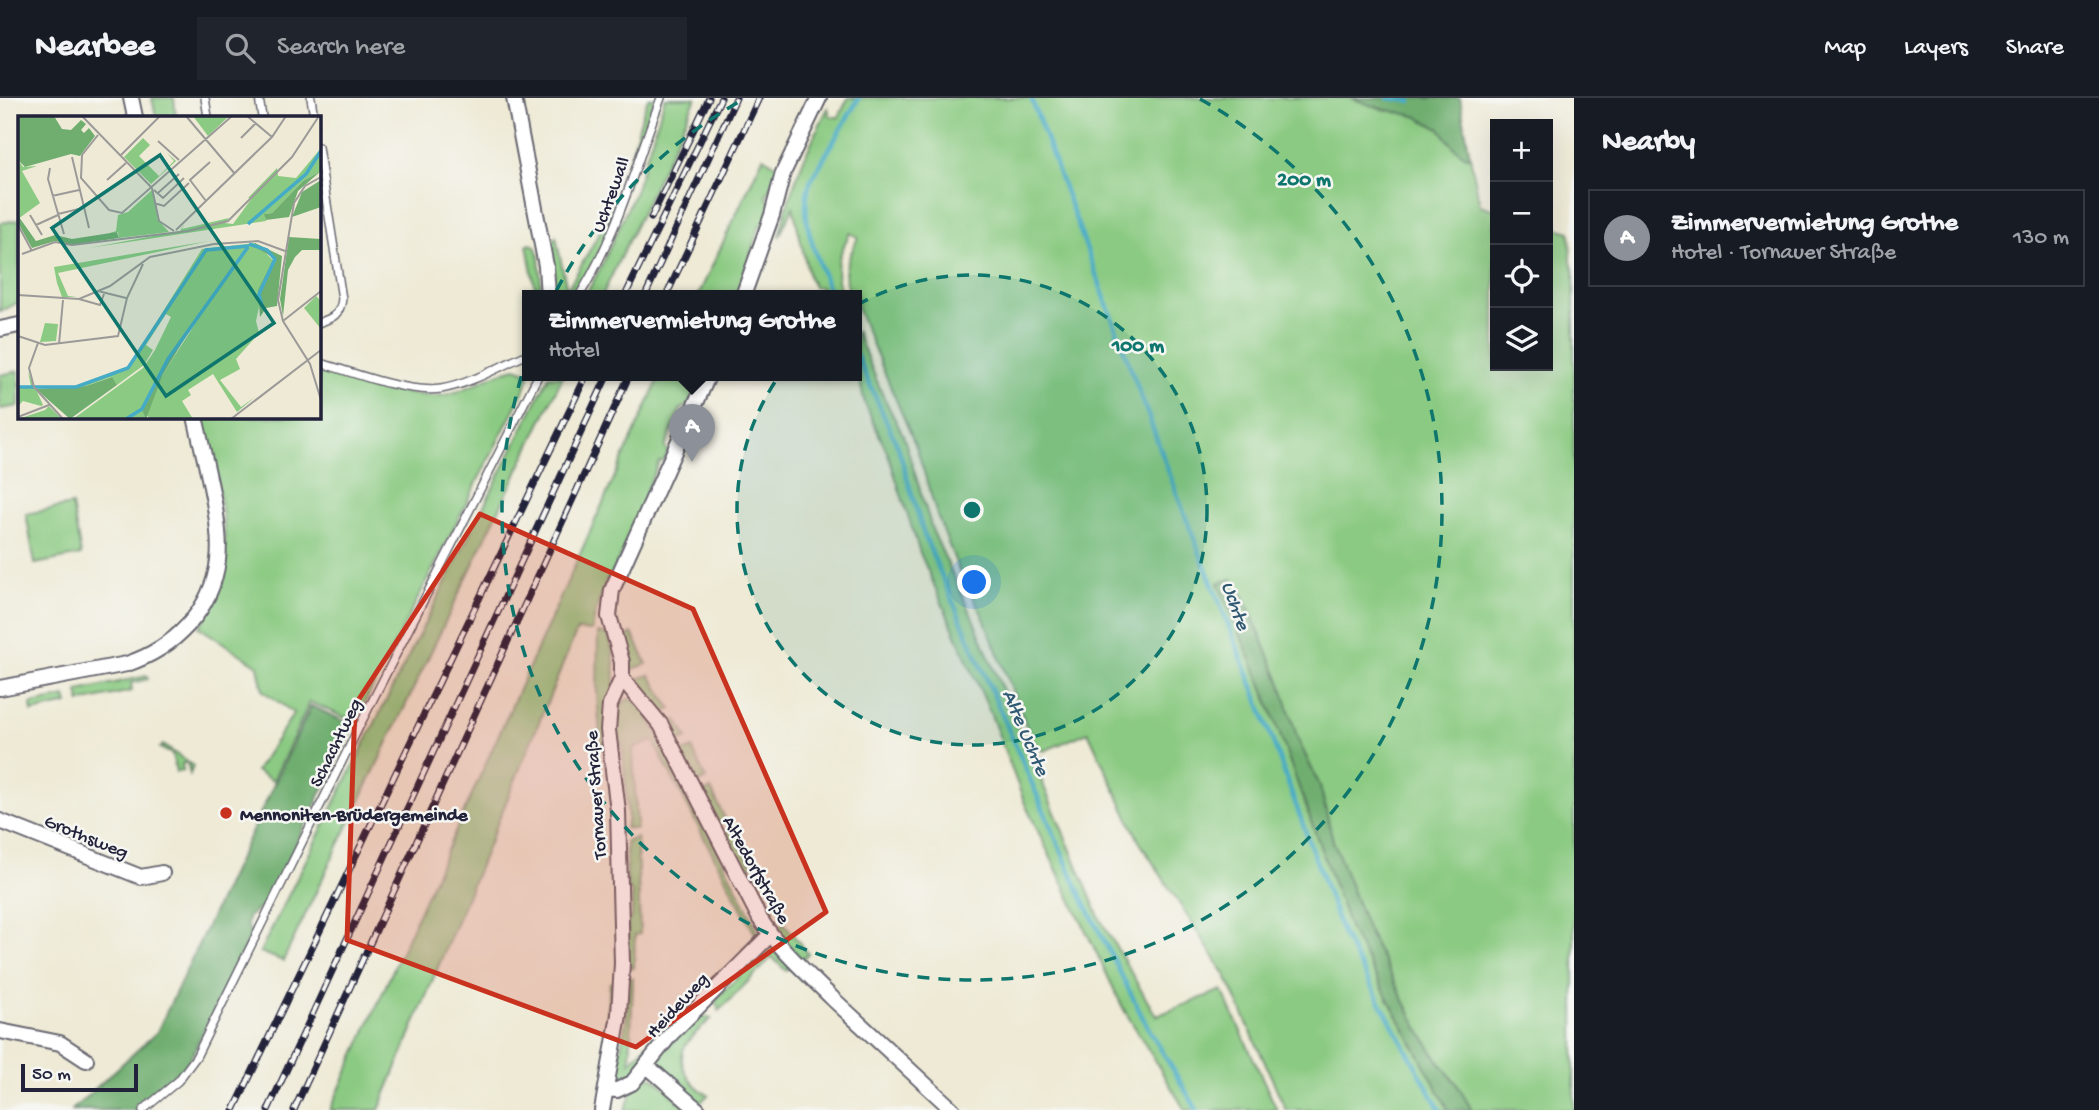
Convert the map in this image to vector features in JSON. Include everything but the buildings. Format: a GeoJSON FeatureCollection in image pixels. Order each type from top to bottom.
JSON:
{"type":"FeatureCollection","features":[{"type":"Feature","properties":{"kind":"street"},"geometry":{"type":"LineString","coordinates":[[131,98],[135,116]]}},
{"type":"Feature","properties":{"kind":"street"},"geometry":{"type":"LineString","coordinates":[[514,98],[546,266],[548,290]]}},
{"type":"Feature","properties":{"kind":"street"},"geometry":{"type":"LineString","coordinates":[[745,290],[772,215],[783,173],[818,98]]}},
{"type":"Feature","properties":{"kind":"street"},"geometry":{"type":"LineString","coordinates":[[0,329],[18,326]]}},
{"type":"Feature","properties":{"kind":"street"},"geometry":{"type":"LineString","coordinates":[[622,678],[622,662],[609,616],[612,590],[706,381]]}},
{"type":"Feature","properties":{"kind":"street"},"geometry":{"type":"LineString","coordinates":[[0,688],[127,664],[146,657],[166,646],[198,613],[215,578],[219,558],[218,529],[195,418]]}},
{"type":"Feature","properties":{"kind":"street","name":"Altedorfstraße"},"geometry":{"type":"LineString","coordinates":[[622,678],[661,725],[770,935],[786,954],[953,1110]]}},
{"type":"Feature","properties":{"kind":"street","name":"Tornauer Straße"},"geometry":{"type":"LineString","coordinates":[[602,1110],[619,1015],[622,964],[618,811],[608,716],[622,678]]}},
{"type":"Feature","properties":{"kind":"street","name":"Grothsweg"},"geometry":{"type":"LineString","coordinates":[[2,827],[141,877],[162,873]]}},
{"type":"Feature","properties":{"kind":"street","name":"Heideweg"},"geometry":{"type":"LineString","coordinates":[[606,1089],[617,1090],[632,1083],[696,1007],[770,935]]}},
{"type":"Feature","properties":{"kind":"street"},"geometry":{"type":"LineString","coordinates":[[0,1031],[60,1043],[86,1060]]}},
{"type":"Feature","properties":{"kind":"street"},"geometry":{"type":"LineString","coordinates":[[647,1066],[698,1110]]}},
{"type":"Feature","properties":{"kind":"lane"},"geometry":{"type":"LineString","coordinates":[[205,98],[208,116]]}},
{"type":"Feature","properties":{"kind":"lane"},"geometry":{"type":"LineString","coordinates":[[259,98],[262,116]]}},
{"type":"Feature","properties":{"kind":"lane"},"geometry":{"type":"LineString","coordinates":[[311,98],[314,116]]}},
{"type":"Feature","properties":{"kind":"lane","name":"Uchtewall"},"geometry":{"type":"LineString","coordinates":[[582,290],[607,246],[661,98]]}},
{"type":"Feature","properties":{"kind":"lane"},"geometry":{"type":"LineString","coordinates":[[320,160],[342,299],[340,310],[333,318],[320,322]]}},
{"type":"Feature","properties":{"kind":"lane"},"geometry":{"type":"LineString","coordinates":[[320,363],[418,389],[438,390],[456,386],[522,356]]}},
{"type":"Feature","properties":{"kind":"lane","name":"Schachtweg"},"geometry":{"type":"LineString","coordinates":[[143,1110],[177,1081],[196,1057],[359,727],[535,381]]}},
{"type":"Feature","properties":{"kind":"highlighted area"},"geometry":{"type":"Polygon","coordinates":[[[480,514],[693,609],[826,912],[636,1047],[347,940],[355,705],[480,514]]]}},
{"type":"Feature","properties":{"kind":"green space"},"geometry":{"type":"Polygon","coordinates":[[[152,98],[174,98],[176,116],[156,116],[152,98]]]}},
{"type":"Feature","properties":{"kind":"green space"},"geometry":{"type":"Polygon","coordinates":[[[648,98],[654,98],[614,224],[578,290],[567,290],[616,199],[648,98]]]}},
{"type":"Feature","properties":{"kind":"green space"},"geometry":{"type":"Polygon","coordinates":[[[665,98],[696,98],[605,290],[588,290],[635,192],[665,98]]]}},
{"type":"Feature","properties":{"kind":"green space"},"geometry":{"type":"Polygon","coordinates":[[[848,98],[1351,98],[1382,109],[1416,116],[1440,129],[1454,147],[1467,157],[1470,156],[1480,205],[1490,208],[1490,371],[1553,371],[1553,227],[1570,232],[1574,272],[1574,1110],[1472,1110],[1456,1083],[1439,1062],[1418,1028],[1368,931],[1333,841],[1320,786],[1298,740],[1281,684],[1243,595],[1238,594],[1232,579],[1218,583],[1264,690],[1350,929],[1449,1110],[1286,1110],[1226,976],[1139,841],[1088,732],[1044,751],[1039,749],[1031,738],[983,616],[960,573],[937,515],[917,449],[862,320],[862,290],[849,290],[847,286],[846,266],[858,237],[850,233],[839,257],[837,270],[841,290],[822,290],[821,287],[814,287],[809,277],[793,207],[779,237],[793,187],[828,108],[831,117],[839,117],[848,98]]]}},
{"type":"Feature","properties":{"kind":"green space"},"geometry":{"type":"Polygon","coordinates":[[[1351,98],[1460,98],[1470,156],[1467,157],[1454,147],[1440,129],[1416,116],[1382,109],[1351,98]]]}},
{"type":"Feature","properties":{"kind":"green space"},"geometry":{"type":"Polygon","coordinates":[[[763,157],[779,167],[766,196],[772,206],[766,222],[760,225],[739,290],[701,290],[763,157]]]}},
{"type":"Feature","properties":{"kind":"green space"},"geometry":{"type":"Polygon","coordinates":[[[18,220],[18,303],[0,312],[0,223],[18,220]]]}},
{"type":"Feature","properties":{"kind":"green space"},"geometry":{"type":"Polygon","coordinates":[[[556,237],[567,290],[554,290],[548,245],[556,237]]]}},
{"type":"Feature","properties":{"kind":"green space"},"geometry":{"type":"Polygon","coordinates":[[[527,245],[535,246],[539,256],[541,285],[535,288],[527,245]]]}},
{"type":"Feature","properties":{"kind":"green space"},"geometry":{"type":"Polygon","coordinates":[[[862,345],[903,435],[933,532],[975,623],[1023,739],[1034,755],[1045,759],[1034,763],[1099,917],[1156,1016],[1222,990],[1277,1110],[1185,1110],[1123,1008],[1026,806],[989,710],[920,553],[888,454],[865,404],[860,381],[862,381],[862,345]]]}},
{"type":"Feature","properties":{"kind":"green space"},"geometry":{"type":"Polygon","coordinates":[[[516,368],[522,370],[522,381],[528,381],[526,386],[355,722],[310,702],[273,781],[256,771],[294,713],[263,691],[258,666],[199,627],[213,603],[222,577],[225,551],[220,497],[202,418],[320,418],[320,370],[400,392],[432,396],[454,393],[516,368]]]}},
{"type":"Feature","properties":{"kind":"green space"},"geometry":{"type":"Polygon","coordinates":[[[18,371],[18,406],[0,409],[0,375],[18,371]]]}},
{"type":"Feature","properties":{"kind":"green space"},"geometry":{"type":"Polygon","coordinates":[[[546,381],[561,381],[283,961],[260,952],[546,381]]]}},
{"type":"Feature","properties":{"kind":"green space"},"geometry":{"type":"Polygon","coordinates":[[[658,381],[693,381],[690,387],[694,393],[688,406],[681,409],[665,447],[668,451],[664,461],[659,462],[646,491],[648,495],[610,580],[607,579],[592,631],[577,630],[379,1110],[330,1110],[658,381]]]}},
{"type":"Feature","properties":{"kind":"green space"},"geometry":{"type":"Polygon","coordinates":[[[72,505],[81,555],[35,564],[26,514],[72,505]]]}},
{"type":"Feature","properties":{"kind":"green space"},"geometry":{"type":"Polygon","coordinates":[[[1232,579],[1238,594],[1243,595],[1281,684],[1298,740],[1320,786],[1333,841],[1368,931],[1418,1028],[1472,1110],[1449,1110],[1350,929],[1264,690],[1218,583],[1232,579]]]}},
{"type":"Feature","properties":{"kind":"green space"},"geometry":{"type":"Polygon","coordinates":[[[598,633],[608,635],[615,676],[605,745],[601,746],[597,694],[598,633]]]}},
{"type":"Feature","properties":{"kind":"green space"},"geometry":{"type":"Polygon","coordinates":[[[632,633],[647,664],[630,670],[623,639],[632,633]]]}},
{"type":"Feature","properties":{"kind":"green space"},"geometry":{"type":"Polygon","coordinates":[[[650,675],[671,709],[661,715],[649,697],[635,685],[639,678],[650,675]]]}},
{"type":"Feature","properties":{"kind":"green space"},"geometry":{"type":"Polygon","coordinates":[[[147,676],[148,679],[131,683],[132,691],[80,702],[78,691],[147,676]]]}},
{"type":"Feature","properties":{"kind":"green space"},"geometry":{"type":"Polygon","coordinates":[[[66,697],[68,704],[32,712],[31,704],[66,697]]]}},
{"type":"Feature","properties":{"kind":"green space"},"geometry":{"type":"Polygon","coordinates":[[[628,699],[633,699],[647,713],[757,928],[758,938],[750,951],[743,949],[756,936],[653,741],[633,749],[637,829],[625,828],[628,819],[622,745],[617,740],[616,722],[619,707],[628,699]]]}},
{"type":"Feature","properties":{"kind":"green space"},"geometry":{"type":"Polygon","coordinates":[[[311,706],[348,723],[352,729],[275,887],[264,905],[248,917],[247,926],[251,933],[248,941],[191,1057],[181,1071],[135,1110],[72,1110],[157,1032],[311,706]]]}},
{"type":"Feature","properties":{"kind":"green space"},"geometry":{"type":"Polygon","coordinates":[[[677,720],[687,738],[676,743],[666,724],[677,720]]]}},
{"type":"Feature","properties":{"kind":"green space"},"geometry":{"type":"Polygon","coordinates":[[[163,745],[193,766],[190,774],[187,762],[182,764],[183,771],[176,772],[172,754],[160,748],[163,745]]]}},
{"type":"Feature","properties":{"kind":"green space"},"geometry":{"type":"Polygon","coordinates":[[[692,748],[706,779],[696,784],[681,753],[692,748]]]}},
{"type":"Feature","properties":{"kind":"green space"},"geometry":{"type":"Polygon","coordinates":[[[711,789],[726,821],[717,826],[701,794],[711,789]]]}},
{"type":"Feature","properties":{"kind":"green space"},"geometry":{"type":"Polygon","coordinates":[[[731,829],[753,866],[740,872],[722,835],[731,829]]]}},
{"type":"Feature","properties":{"kind":"green space"},"geometry":{"type":"Polygon","coordinates":[[[637,838],[640,934],[635,935],[634,968],[627,968],[628,920],[632,917],[632,892],[627,888],[626,842],[637,838]]]}},
{"type":"Feature","properties":{"kind":"green space"},"geometry":{"type":"Polygon","coordinates":[[[754,876],[774,910],[762,916],[744,881],[754,876]]]}},
{"type":"Feature","properties":{"kind":"green space"},"geometry":{"type":"Polygon","coordinates":[[[784,923],[808,954],[802,960],[774,931],[784,923]]]}},
{"type":"Feature","properties":{"kind":"green space"},"geometry":{"type":"Polygon","coordinates":[[[768,951],[778,953],[793,966],[786,971],[772,957],[719,1011],[715,1000],[768,951]]]}},
{"type":"Feature","properties":{"kind":"green space"},"geometry":{"type":"Polygon","coordinates":[[[721,971],[724,977],[713,982],[680,1016],[633,1078],[622,1081],[616,1076],[626,1020],[628,978],[633,978],[630,1062],[721,971]]]}},
{"type":"Feature","properties":{"kind":"green space"},"geometry":{"type":"Polygon","coordinates":[[[614,982],[609,1041],[605,1041],[610,983],[614,982]]]}},
{"type":"Feature","properties":{"kind":"green space"},"geometry":{"type":"Polygon","coordinates":[[[701,1015],[711,1019],[687,1043],[682,1058],[690,1079],[708,1095],[698,1105],[660,1068],[658,1062],[663,1051],[701,1015]]]}},
{"type":"Feature","properties":{"kind":"green space"},"geometry":{"type":"Polygon","coordinates":[[[648,1076],[654,1078],[690,1110],[625,1110],[636,1086],[648,1076]]]}},
{"type":"Feature","properties":{"kind":"waterway","name":"Alte Uchte"},"geometry":{"type":"LineString","coordinates":[[829,290],[811,240],[806,210],[807,196],[810,182],[859,98]]}},
{"type":"Feature","properties":{"kind":"waterway","name":"Uchte"},"geometry":{"type":"LineString","coordinates":[[1031,98],[1184,513],[1255,692],[1343,935],[1440,1110]]}},
{"type":"Feature","properties":{"kind":"waterway"},"geometry":{"type":"LineString","coordinates":[[1388,98],[1411,101]]}},
{"type":"Feature","properties":{"kind":"waterway","name":"Alte Uchte"},"geometry":{"type":"LineString","coordinates":[[862,367],[898,447],[924,535],[1077,887],[1146,1024],[1197,1110]]}},
{"type":"Feature","properties":{"kind":"railway"},"geometry":{"type":"LineString","coordinates":[[651,218],[709,98]]}},
{"type":"Feature","properties":{"kind":"railway"},"geometry":{"type":"LineString","coordinates":[[628,290],[721,98]]}},
{"type":"Feature","properties":{"kind":"railway"},"geometry":{"type":"LineString","coordinates":[[648,290],[736,98]]}},
{"type":"Feature","properties":{"kind":"railway"},"geometry":{"type":"LineString","coordinates":[[669,290],[759,98]]}},
{"type":"Feature","properties":{"kind":"railway"},"geometry":{"type":"LineString","coordinates":[[234,1110],[584,381]]}},
{"type":"Feature","properties":{"kind":"railway"},"geometry":{"type":"LineString","coordinates":[[268,1110],[605,381]]}},
{"type":"Feature","properties":{"kind":"railway"},"geometry":{"type":"LineString","coordinates":[[294,1110],[627,381]]}},
{"type":"Feature","properties":{"kind":"place","name":"Zimmervermietung Grothe"},"geometry":{"type":"Point","coordinates":[692,462]}},
{"type":"Feature","properties":{"kind":"place","name":"Mennoniten-Brüdergemeinde"},"geometry":{"type":"Point","coordinates":[226,813]}}]}
